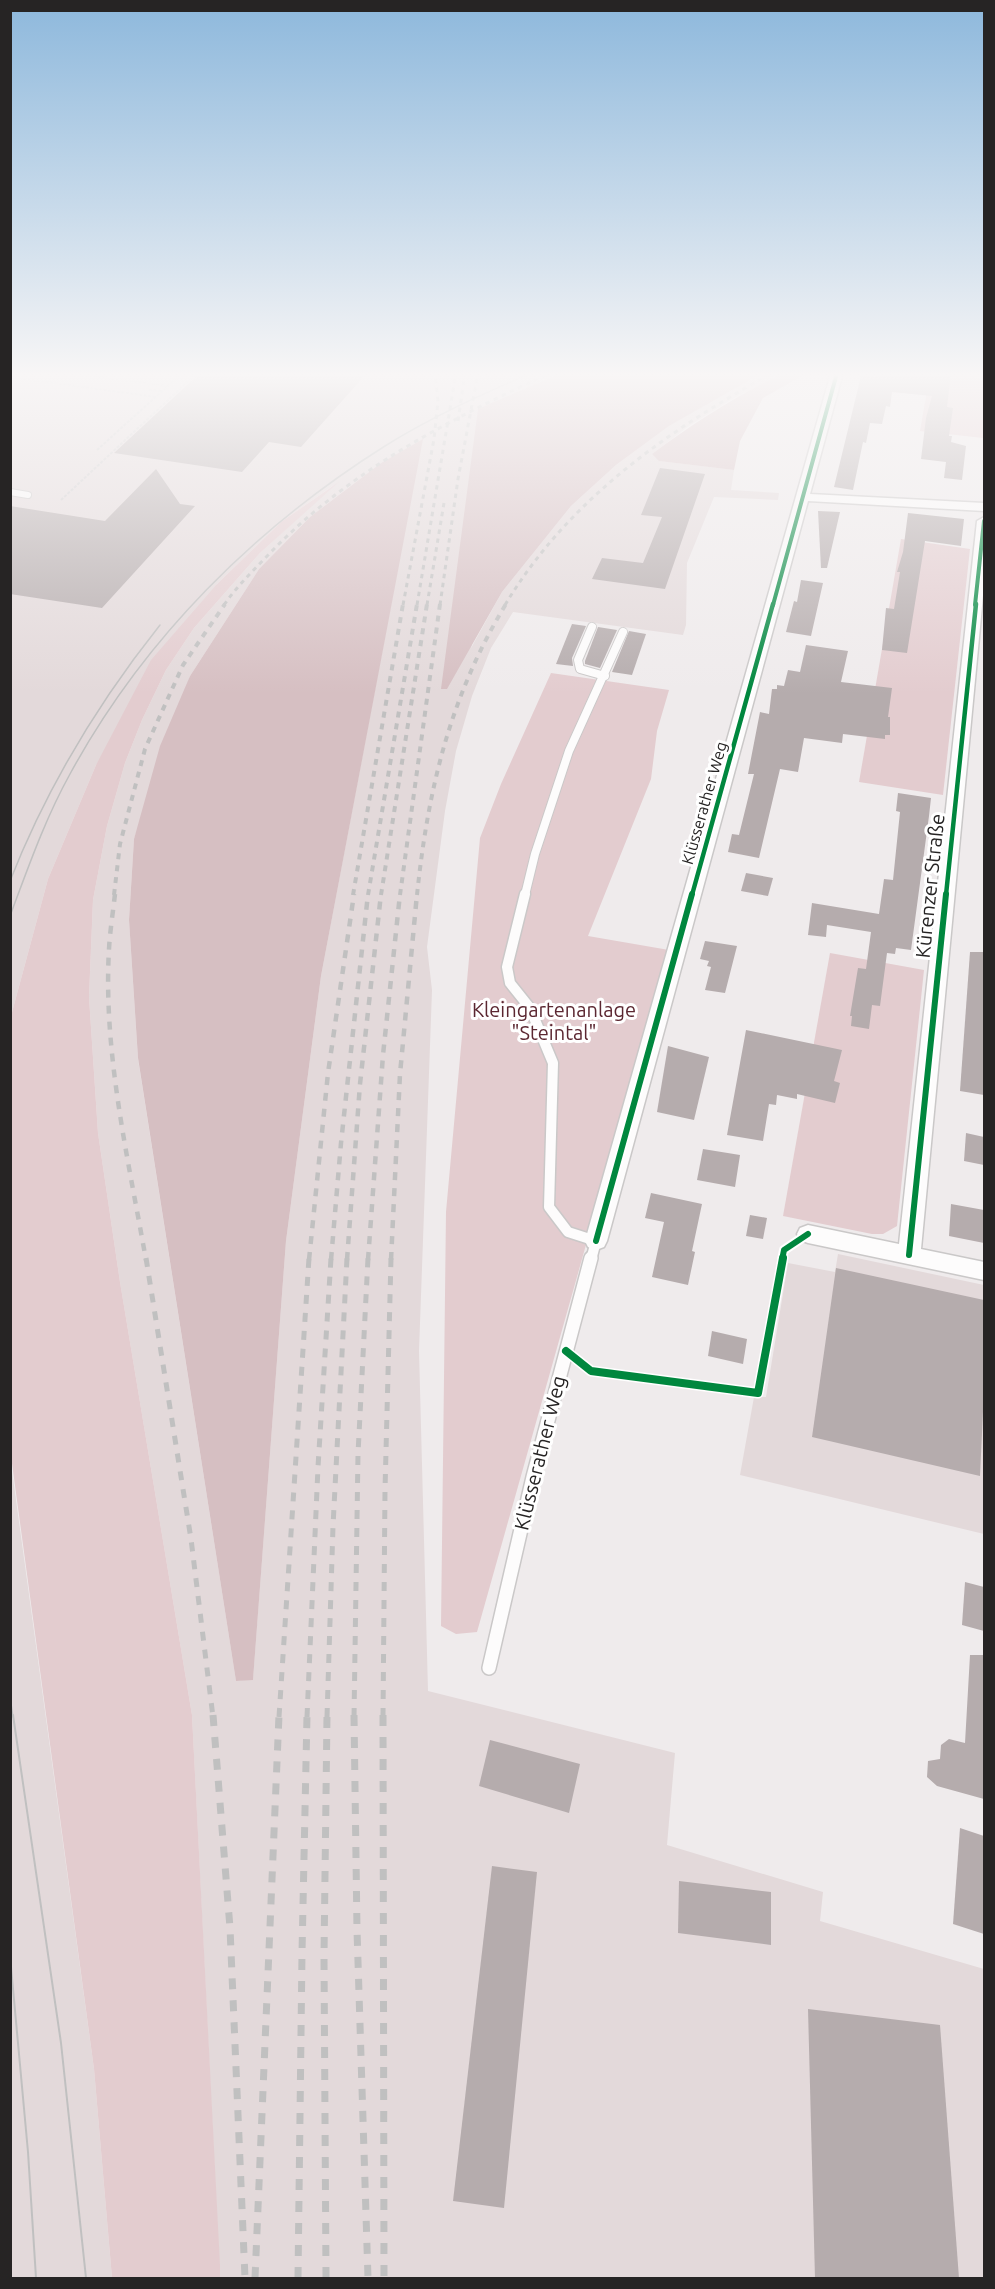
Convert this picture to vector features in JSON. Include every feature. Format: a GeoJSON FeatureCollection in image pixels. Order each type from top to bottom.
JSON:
{"type":"FeatureCollection","features":[{"type":"Feature","properties":{"kind":"street","name":"Klüsserather Weg"},"geometry":{"type":"LineString","coordinates":[[596,1240],[806,480]]}},
{"type":"Feature","properties":{"kind":"street"},"geometry":{"type":"LineString","coordinates":[[801,497],[984,507]]}},
{"type":"Feature","properties":{"kind":"street","name":"Kürenzer Straße"},"geometry":{"type":"LineString","coordinates":[[909,1255],[984,521]]}},
{"type":"Feature","properties":{"kind":"street"},"geometry":{"type":"LineString","coordinates":[[807,1234],[984,1271]]}},
{"type":"Feature","properties":{"kind":"lane"},"geometry":{"type":"LineString","coordinates":[[10,492],[28,495]]}},
{"type":"Feature","properties":{"kind":"lane"},"geometry":{"type":"LineString","coordinates":[[592,627],[578,660],[580,669],[605,676]]}},
{"type":"Feature","properties":{"kind":"lane"},"geometry":{"type":"LineString","coordinates":[[596,1240],[568,1232],[549,1207],[553,1063],[530,1008],[510,983],[507,967],[535,854],[569,751],[623,632]]}},
{"type":"Feature","properties":{"kind":"lane","name":"Klüsserather Weg"},"geometry":{"type":"LineString","coordinates":[[489,1668],[532,1477],[596,1240]]}},
{"type":"Feature","properties":{"kind":"path"},"geometry":{"type":"LineString","coordinates":[[61,500],[82,480]]}},
{"type":"Feature","properties":{"kind":"shaded area"},"geometry":{"type":"Polygon","coordinates":[[[11,480],[359,480],[310,517],[259,569],[190,676],[134,839],[129,920],[138,1059],[236,1681],[253,1679],[286,1241],[321,976],[414,480],[512,480],[471,648],[502,592],[571,506],[600,480],[733,480],[731,490],[779,493],[778,500],[714,497],[687,563],[686,625],[683,635],[513,612],[491,648],[472,696],[456,751],[445,811],[427,947],[432,990],[419,1351],[428,1691],[675,1753],[667,1845],[823,1892],[820,1921],[984,1969],[984,2278],[220,2278],[192,1715],[120,1282],[98,1133],[89,997],[93,900],[107,826],[125,763],[166,670],[194,628],[260,553],[334,485],[281,522],[217,584],[96,765],[48,879],[11,1016],[11,480]]]}},
{"type":"Feature","properties":{"kind":"shaded area"},"geometry":{"type":"Polygon","coordinates":[[[359,480],[415,480],[321,976],[286,1241],[253,1680],[236,1681],[138,1058],[129,920],[134,839],[160,746],[190,676],[259,569],[310,517],[359,480]]]}},
{"type":"Feature","properties":{"kind":"shaded area"},"geometry":{"type":"Polygon","coordinates":[[[469,480],[600,480],[571,506],[502,592],[447,689],[441,689],[469,480]]]}},
{"type":"Feature","properties":{"kind":"shaded area"},"geometry":{"type":"Polygon","coordinates":[[[838,1254],[984,1285],[984,1534],[740,1475],[754,1397],[766,1397],[788,1263],[835,1272],[838,1254]]]}},
{"type":"Feature","properties":{"kind":"shaded area"},"geometry":{"type":"Polygon","coordinates":[[[10,1456],[94,2069],[112,2278],[11,2278],[10,1456]]]}},
{"type":"Feature","properties":{"kind":"green space"},"geometry":{"type":"Polygon","coordinates":[[[340,481],[260,553],[194,628],[166,670],[125,763],[107,826],[93,900],[89,997],[98,1133],[120,1282],[192,1715],[220,2265],[220,2278],[112,2278],[94,2069],[11,1456],[11,1016],[48,879],[96,765],[151,660],[217,584],[281,522],[340,481]]]}},
{"type":"Feature","properties":{"kind":"green space"},"geometry":{"type":"Polygon","coordinates":[[[901,539],[970,549],[943,795],[859,782],[901,539]]]}},
{"type":"Feature","properties":{"kind":"green space","name":"Kleingartenanlage \"Steintal\""},"geometry":{"type":"Polygon","coordinates":[[[551,673],[669,690],[657,731],[651,779],[588,936],[669,950],[477,1632],[456,1634],[441,1626],[446,1212],[480,838],[501,784],[551,673]]]}},
{"type":"Feature","properties":{"kind":"green space"},"geometry":{"type":"Polygon","coordinates":[[[830,953],[924,970],[897,1226],[883,1234],[872,1234],[783,1216],[830,953]]]}},
{"type":"Feature","properties":{"kind":"building"},"geometry":{"type":"Polygon","coordinates":[[[145,480],[163,480],[180,504],[195,506],[102,608],[10,594],[10,506],[105,521],[145,480]]]}},
{"type":"Feature","properties":{"kind":"building"},"geometry":{"type":"Polygon","coordinates":[[[655,480],[703,480],[665,589],[592,579],[602,558],[643,563],[662,517],[641,515],[655,480]]]}},
{"type":"Feature","properties":{"kind":"building"},"geometry":{"type":"Polygon","coordinates":[[[836,480],[855,480],[853,490],[834,487],[836,480]]]}},
{"type":"Feature","properties":{"kind":"building"},"geometry":{"type":"Polygon","coordinates":[[[818,511],[840,512],[827,568],[821,568],[818,511]]]}},
{"type":"Feature","properties":{"kind":"building"},"geometry":{"type":"Polygon","coordinates":[[[908,513],[964,519],[961,546],[925,541],[907,653],[882,650],[886,608],[894,609],[900,572],[897,572],[903,552],[908,513]]]}},
{"type":"Feature","properties":{"kind":"building"},"geometry":{"type":"Polygon","coordinates":[[[801,580],[823,583],[811,636],[786,632],[794,601],[797,602],[801,580]]]}},
{"type":"Feature","properties":{"kind":"building"},"geometry":{"type":"Polygon","coordinates":[[[572,624],[586,626],[572,658],[573,666],[556,664],[572,624]]]}},
{"type":"Feature","properties":{"kind":"building"},"geometry":{"type":"Polygon","coordinates":[[[598,627],[617,630],[600,668],[585,664],[598,627]]]}},
{"type":"Feature","properties":{"kind":"building"},"geometry":{"type":"Polygon","coordinates":[[[629,631],[646,634],[632,675],[612,672],[629,631]]]}},
{"type":"Feature","properties":{"kind":"building"},"geometry":{"type":"Polygon","coordinates":[[[806,645],[848,651],[841,682],[892,688],[888,717],[890,717],[890,735],[885,735],[885,739],[843,734],[842,743],[804,738],[798,772],[780,769],[759,858],[728,852],[732,834],[739,835],[754,774],[748,774],[760,712],[769,714],[772,689],[777,689],[777,685],[784,686],[788,670],[800,672],[806,645]]]}},
{"type":"Feature","properties":{"kind":"building"},"geometry":{"type":"Polygon","coordinates":[[[898,793],[931,798],[929,816],[911,950],[896,948],[895,954],[887,953],[880,1006],[872,1005],[869,1029],[851,1026],[852,1016],[850,1016],[858,968],[866,969],[871,932],[827,925],[826,937],[808,935],[812,903],[879,914],[884,879],[893,880],[900,812],[896,811],[898,793]]]}},
{"type":"Feature","properties":{"kind":"building"},"geometry":{"type":"Polygon","coordinates":[[[746,873],[773,878],[768,896],[741,891],[746,873]]]}},
{"type":"Feature","properties":{"kind":"building"},"geometry":{"type":"Polygon","coordinates":[[[705,941],[737,946],[725,993],[705,990],[711,967],[707,966],[709,961],[700,959],[705,941]]]}},
{"type":"Feature","properties":{"kind":"building"},"geometry":{"type":"Polygon","coordinates":[[[970,952],[984,952],[984,1095],[960,1091],[970,952]]]}},
{"type":"Feature","properties":{"kind":"building"},"geometry":{"type":"Polygon","coordinates":[[[746,1030],[842,1050],[834,1081],[840,1083],[835,1103],[797,1094],[797,1099],[777,1095],[776,1105],[769,1104],[763,1141],[727,1135],[746,1030]]]}},
{"type":"Feature","properties":{"kind":"building"},"geometry":{"type":"Polygon","coordinates":[[[668,1046],[709,1057],[694,1120],[657,1112],[668,1046]]]}},
{"type":"Feature","properties":{"kind":"building"},"geometry":{"type":"Polygon","coordinates":[[[966,1133],[984,1137],[984,1165],[964,1161],[966,1133]]]}},
{"type":"Feature","properties":{"kind":"building"},"geometry":{"type":"Polygon","coordinates":[[[703,1149],[740,1155],[735,1187],[697,1180],[703,1149]]]}},
{"type":"Feature","properties":{"kind":"building"},"geometry":{"type":"Polygon","coordinates":[[[651,1193],[702,1204],[692,1251],[695,1252],[688,1285],[652,1277],[664,1222],[645,1218],[651,1193]]]}},
{"type":"Feature","properties":{"kind":"building"},"geometry":{"type":"Polygon","coordinates":[[[951,1204],[984,1210],[984,1243],[949,1236],[951,1204]]]}},
{"type":"Feature","properties":{"kind":"building"},"geometry":{"type":"Polygon","coordinates":[[[750,1215],[767,1218],[763,1239],[746,1236],[750,1215]]]}},
{"type":"Feature","properties":{"kind":"building"},"geometry":{"type":"Polygon","coordinates":[[[836,1268],[984,1300],[984,1390],[980,1476],[812,1437],[836,1268]]]}},
{"type":"Feature","properties":{"kind":"building"},"geometry":{"type":"Polygon","coordinates":[[[712,1331],[747,1339],[743,1364],[708,1356],[712,1331]]]}},
{"type":"Feature","properties":{"kind":"building"},"geometry":{"type":"Polygon","coordinates":[[[965,1582],[984,1587],[984,1631],[962,1625],[965,1582]]]}},
{"type":"Feature","properties":{"kind":"building"},"geometry":{"type":"Polygon","coordinates":[[[970,1655],[984,1655],[984,1799],[937,1786],[927,1777],[928,1761],[940,1759],[941,1745],[949,1739],[965,1743],[970,1655]]]}},
{"type":"Feature","properties":{"kind":"building"},"geometry":{"type":"Polygon","coordinates":[[[490,1740],[580,1764],[569,1813],[479,1786],[490,1740]]]}},
{"type":"Feature","properties":{"kind":"building"},"geometry":{"type":"Polygon","coordinates":[[[960,1828],[984,1836],[984,1934],[953,1924],[960,1828]]]}},
{"type":"Feature","properties":{"kind":"building"},"geometry":{"type":"Polygon","coordinates":[[[492,1866],[537,1872],[504,2208],[453,2201],[492,1866]]]}},
{"type":"Feature","properties":{"kind":"building"},"geometry":{"type":"Polygon","coordinates":[[[679,1881],[771,1892],[771,1945],[678,1933],[679,1881]]]}},
{"type":"Feature","properties":{"kind":"building"},"geometry":{"type":"Polygon","coordinates":[[[808,2009],[940,2025],[959,2278],[815,2278],[808,2009]]]}},
{"type":"Feature","properties":{"kind":"tram line"},"geometry":{"type":"LineString","coordinates":[[10,916],[37,844],[70,774],[99,724],[132,677],[168,632],[248,550],[335,480]]}},
{"type":"Feature","properties":{"kind":"tram line"},"geometry":{"type":"LineString","coordinates":[[10,881],[40,812],[75,747],[115,685],[160,625]]}},
{"type":"Feature","properties":{"kind":"tram line"},"geometry":{"type":"LineString","coordinates":[[10,1697],[13,1717]]}},
{"type":"Feature","properties":{"kind":"tram line"},"geometry":{"type":"LineString","coordinates":[[13,1715],[61,2043],[86,2278]]}},
{"type":"Feature","properties":{"kind":"tram line"},"geometry":{"type":"LineString","coordinates":[[10,1956],[28,2152],[36,2278]]}},
{"type":"Feature","properties":{"kind":"railway"},"geometry":{"type":"LineString","coordinates":[[224,605],[245,579],[300,524],[356,480]]}},
{"type":"Feature","properties":{"kind":"railway"},"geometry":{"type":"LineString","coordinates":[[403,605],[426,480]]}},
{"type":"Feature","properties":{"kind":"railway"},"geometry":{"type":"LineString","coordinates":[[417,605],[438,480]]}},
{"type":"Feature","properties":{"kind":"railway"},"geometry":{"type":"LineString","coordinates":[[440,605],[458,480]]}},
{"type":"Feature","properties":{"kind":"railway"},"geometry":{"type":"LineString","coordinates":[[505,605],[530,567],[559,533],[613,480]]}},
{"type":"Feature","properties":{"kind":"railway"},"geometry":{"type":"LineString","coordinates":[[427,605],[444,503]]}},
{"type":"Feature","properties":{"kind":"railway"},"geometry":{"type":"LineString","coordinates":[[114,895],[120,844],[145,749],[183,665],[225,604]]}},
{"type":"Feature","properties":{"kind":"railway"},"geometry":{"type":"LineString","coordinates":[[353,895],[403,604]]}},
{"type":"Feature","properties":{"kind":"railway"},"geometry":{"type":"LineString","coordinates":[[368,895],[417,604]]}},
{"type":"Feature","properties":{"kind":"railway"},"geometry":{"type":"LineString","coordinates":[[381,895],[427,604]]}},
{"type":"Feature","properties":{"kind":"railway"},"geometry":{"type":"LineString","coordinates":[[400,895],[440,604]]}},
{"type":"Feature","properties":{"kind":"railway"},"geometry":{"type":"LineString","coordinates":[[417,895],[428,818],[445,744],[470,673],[506,604]]}},
{"type":"Feature","properties":{"kind":"railway"},"geometry":{"type":"LineString","coordinates":[[115,894],[109,949],[108,988],[113,1066],[146,1260]]}},
{"type":"Feature","properties":{"kind":"railway"},"geometry":{"type":"LineString","coordinates":[[309,1260],[328,1073],[354,894]]}},
{"type":"Feature","properties":{"kind":"railway"},"geometry":{"type":"LineString","coordinates":[[331,1260],[341,1143],[368,894]]}},
{"type":"Feature","properties":{"kind":"railway"},"geometry":{"type":"LineString","coordinates":[[347,1260],[360,1084],[381,894]]}},
{"type":"Feature","properties":{"kind":"railway"},"geometry":{"type":"LineString","coordinates":[[368,1260],[383,1055],[400,894]]}},
{"type":"Feature","properties":{"kind":"railway"},"geometry":{"type":"LineString","coordinates":[[391,1260],[400,1074],[417,894]]}},
{"type":"Feature","properties":{"kind":"railway"},"geometry":{"type":"LineString","coordinates":[[146,1258],[191,1539],[213,1717]]}},
{"type":"Feature","properties":{"kind":"railway"},"geometry":{"type":"LineString","coordinates":[[279,1717],[309,1258]]}},
{"type":"Feature","properties":{"kind":"railway"},"geometry":{"type":"LineString","coordinates":[[307,1717],[318,1467],[331,1258]]}},
{"type":"Feature","properties":{"kind":"railway"},"geometry":{"type":"LineString","coordinates":[[327,1717],[333,1526],[347,1258]]}},
{"type":"Feature","properties":{"kind":"railway"},"geometry":{"type":"LineString","coordinates":[[354,1716],[358,1454],[368,1258]]}},
{"type":"Feature","properties":{"kind":"railway"},"geometry":{"type":"LineString","coordinates":[[383,1717],[385,1490],[391,1258]]}},
{"type":"Feature","properties":{"kind":"railway"},"geometry":{"type":"LineString","coordinates":[[213,1715],[230,1928],[245,2278]]}},
{"type":"Feature","properties":{"kind":"railway"},"geometry":{"type":"LineString","coordinates":[[255,2278],[279,1715]]}},
{"type":"Feature","properties":{"kind":"railway"},"geometry":{"type":"LineString","coordinates":[[298,2278],[307,1715]]}},
{"type":"Feature","properties":{"kind":"railway"},"geometry":{"type":"LineString","coordinates":[[326,2278],[324,1956],[327,1715]]}},
{"type":"Feature","properties":{"kind":"railway"},"geometry":{"type":"LineString","coordinates":[[354,1716],[357,1930],[368,2278]]}},
{"type":"Feature","properties":{"kind":"railway"},"geometry":{"type":"LineString","coordinates":[[383,1717],[384,2278]]}},
{"type":"Feature","properties":{"kind":"cycle path"},"geometry":{"type":"LineString","coordinates":[[596,1241],[807,480]]}},
{"type":"Feature","properties":{"kind":"cycle path"},"geometry":{"type":"LineString","coordinates":[[909,1255],[984,521]]}},
{"type":"Feature","properties":{"kind":"cycle path"},"geometry":{"type":"LineString","coordinates":[[566,1351],[591,1371],[758,1393],[784,1250],[808,1234]]}}]}
